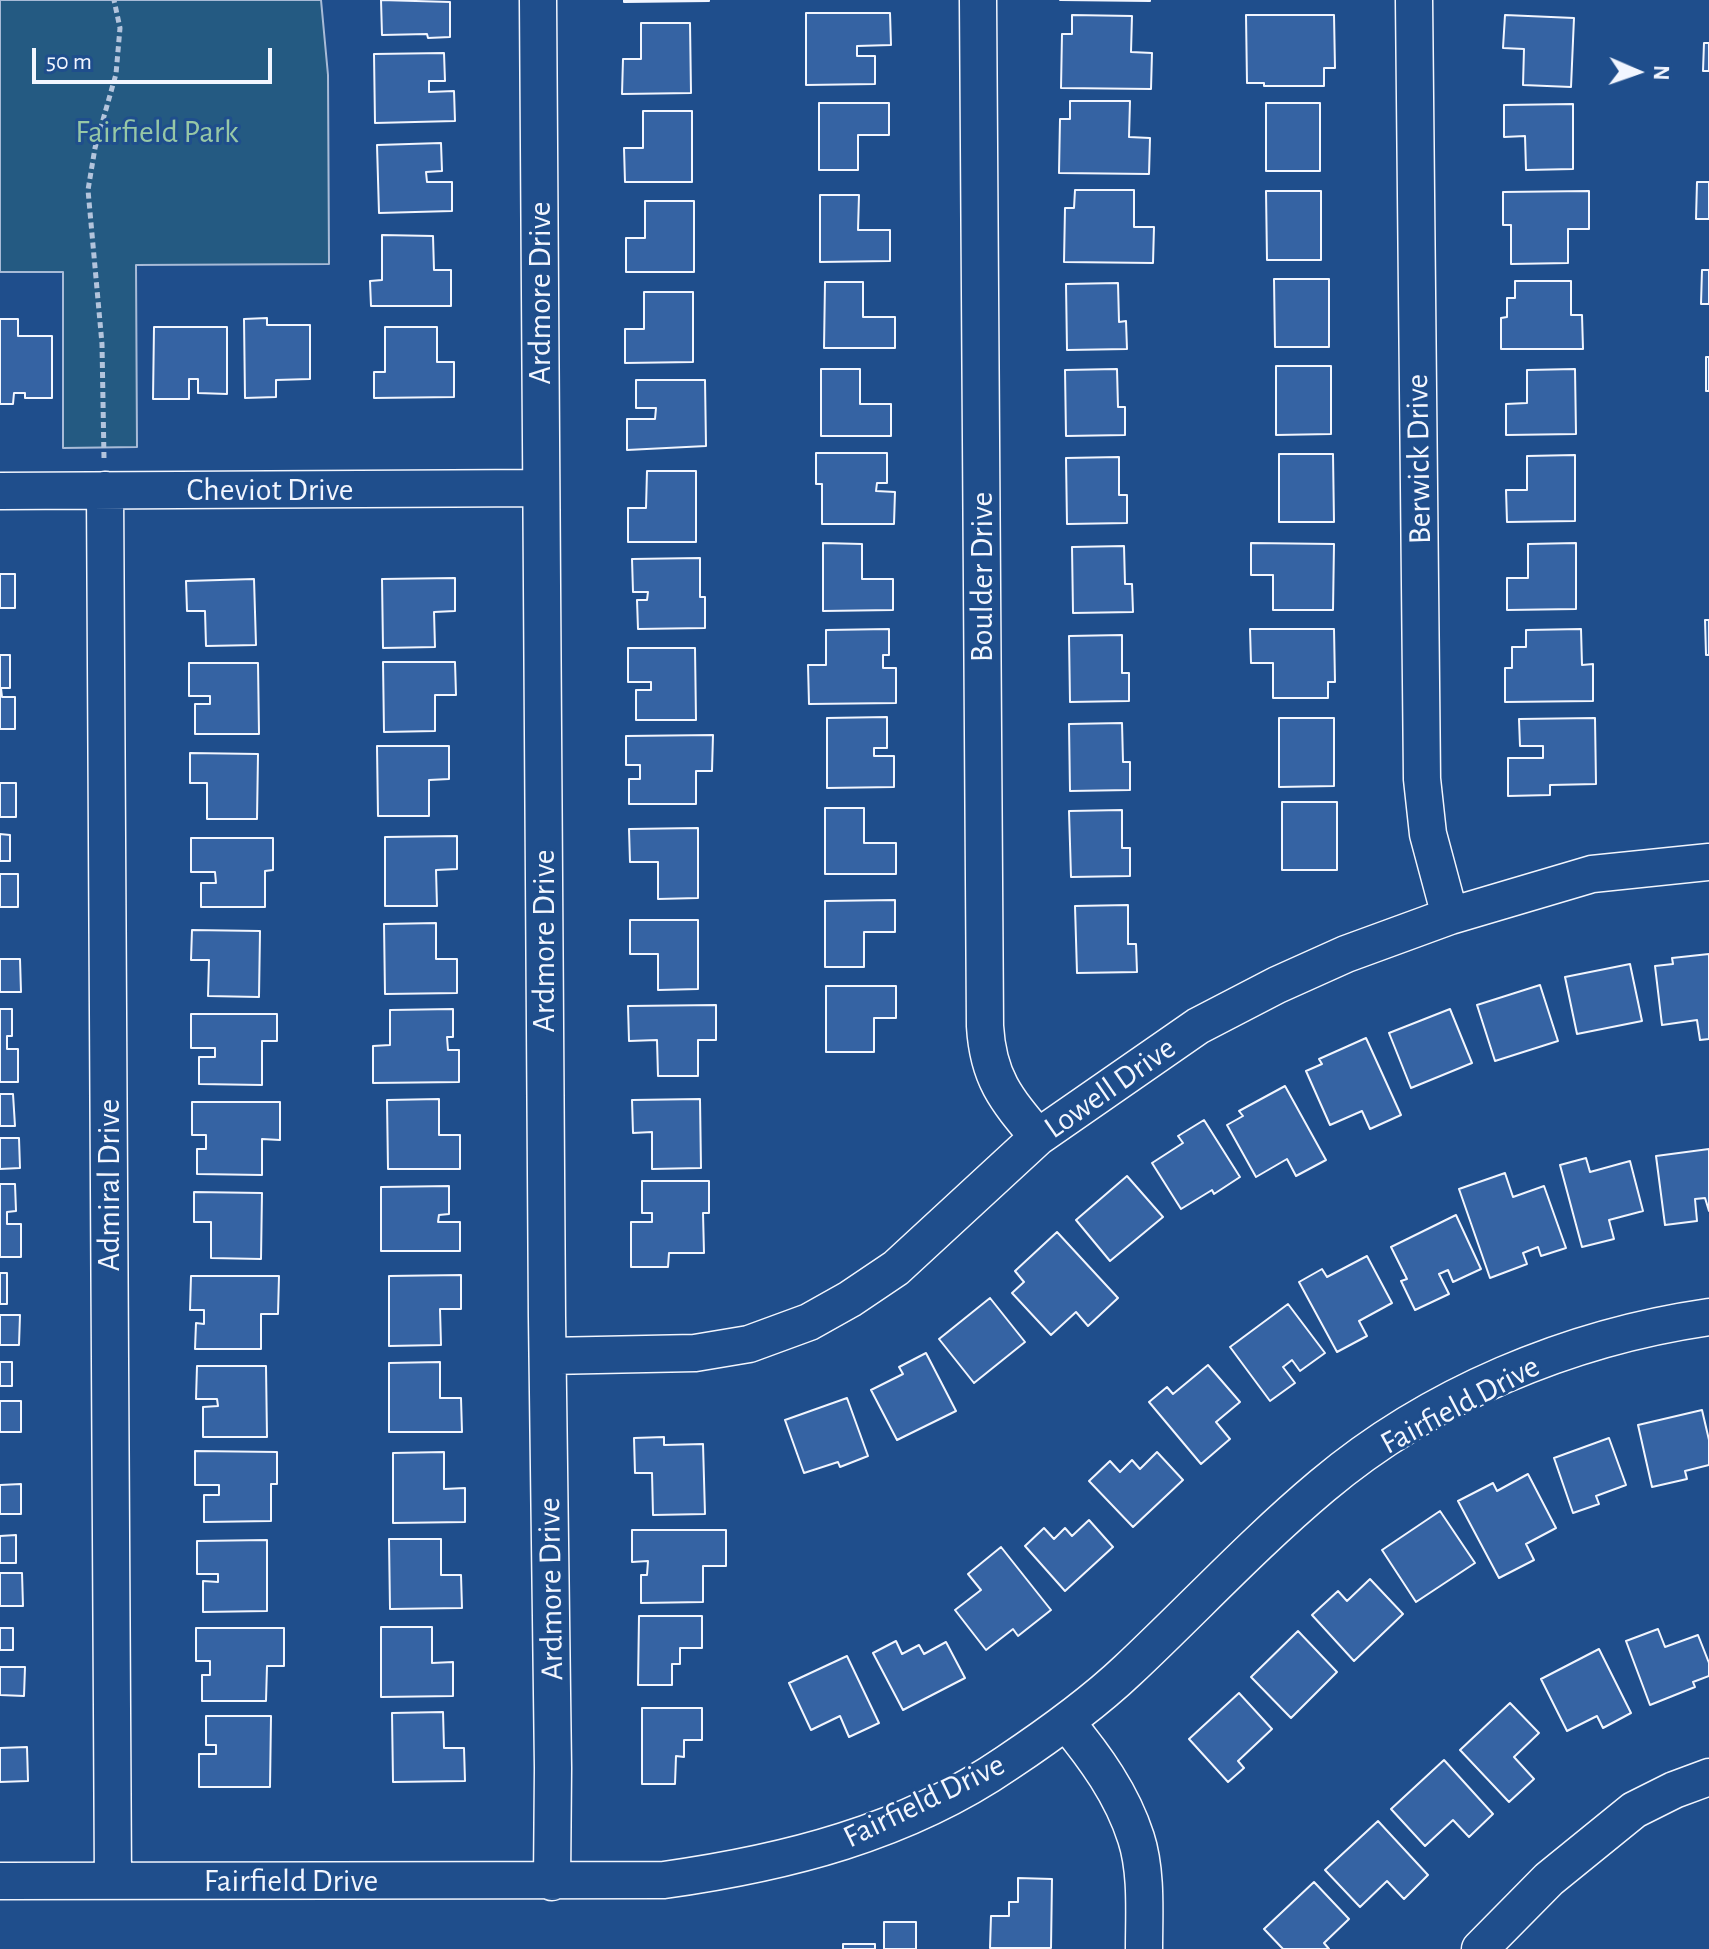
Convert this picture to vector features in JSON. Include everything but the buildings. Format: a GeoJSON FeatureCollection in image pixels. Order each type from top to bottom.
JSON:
{"type":"FeatureCollection","features":[{"type":"Feature","properties":{"kind":"street","name":"Ardmore Drive"},"geometry":{"type":"LineString","coordinates":[[538,0],[552,1882]]}},
{"type":"Feature","properties":{"kind":"street","name":"Boulder Drive"},"geometry":{"type":"LineString","coordinates":[[978,0],[986,1055],[996,1081],[1038,1137]]}},
{"type":"Feature","properties":{"kind":"street","name":"Berwick Drive"},"geometry":{"type":"LineString","coordinates":[[1414,0],[1422,779],[1428,834],[1450,916]]}},
{"type":"Feature","properties":{"kind":"street","name":"Cheviot Drive"},"geometry":{"type":"LineString","coordinates":[[0,491],[541,488]]}},
{"type":"Feature","properties":{"kind":"street","name":"Admiral Drive"},"geometry":{"type":"LineString","coordinates":[[105,490],[113,1881]]}},
{"type":"Feature","properties":{"kind":"street","name":"Lowell Drive"},"geometry":{"type":"LineString","coordinates":[[548,1356],[695,1353],[749,1344],[809,1322],[896,1268],[1038,1137],[1198,1026],[1277,985],[1346,954],[1450,916],[1592,874],[1709,862]]}},
{"type":"Feature","properties":{"kind":"street","name":"Fairfield Drive"},"geometry":{"type":"LineString","coordinates":[[0,1881],[664,1880],[725,1871],[843,1843],[900,1821],[955,1794],[1005,1765],[1066,1722],[1125,1672],[1324,1485],[1425,1415],[1503,1376],[1559,1354],[1644,1329],[1709,1317]]}},
{"type":"Feature","properties":{"kind":"street"},"geometry":{"type":"LineString","coordinates":[[1066,1722],[1095,1757],[1116,1791],[1137,1839],[1144,1949]]}},
{"type":"Feature","properties":{"kind":"street"},"geometry":{"type":"LineString","coordinates":[[1480,1949],[1549,1879],[1634,1810],[1709,1777]]}},
{"type":"Feature","properties":{"kind":"path"},"geometry":{"type":"LineString","coordinates":[[105,490],[102,344],[88,190],[95,148],[116,74],[120,28],[114,0]]}},
{"type":"Feature","properties":{"kind":"green space","name":"Fairfield Park"},"geometry":{"type":"Polygon","coordinates":[[[0,0],[321,0],[328,75],[329,264],[136,265],[137,447],[63,448],[63,272],[0,272],[0,0]]]}}]}
